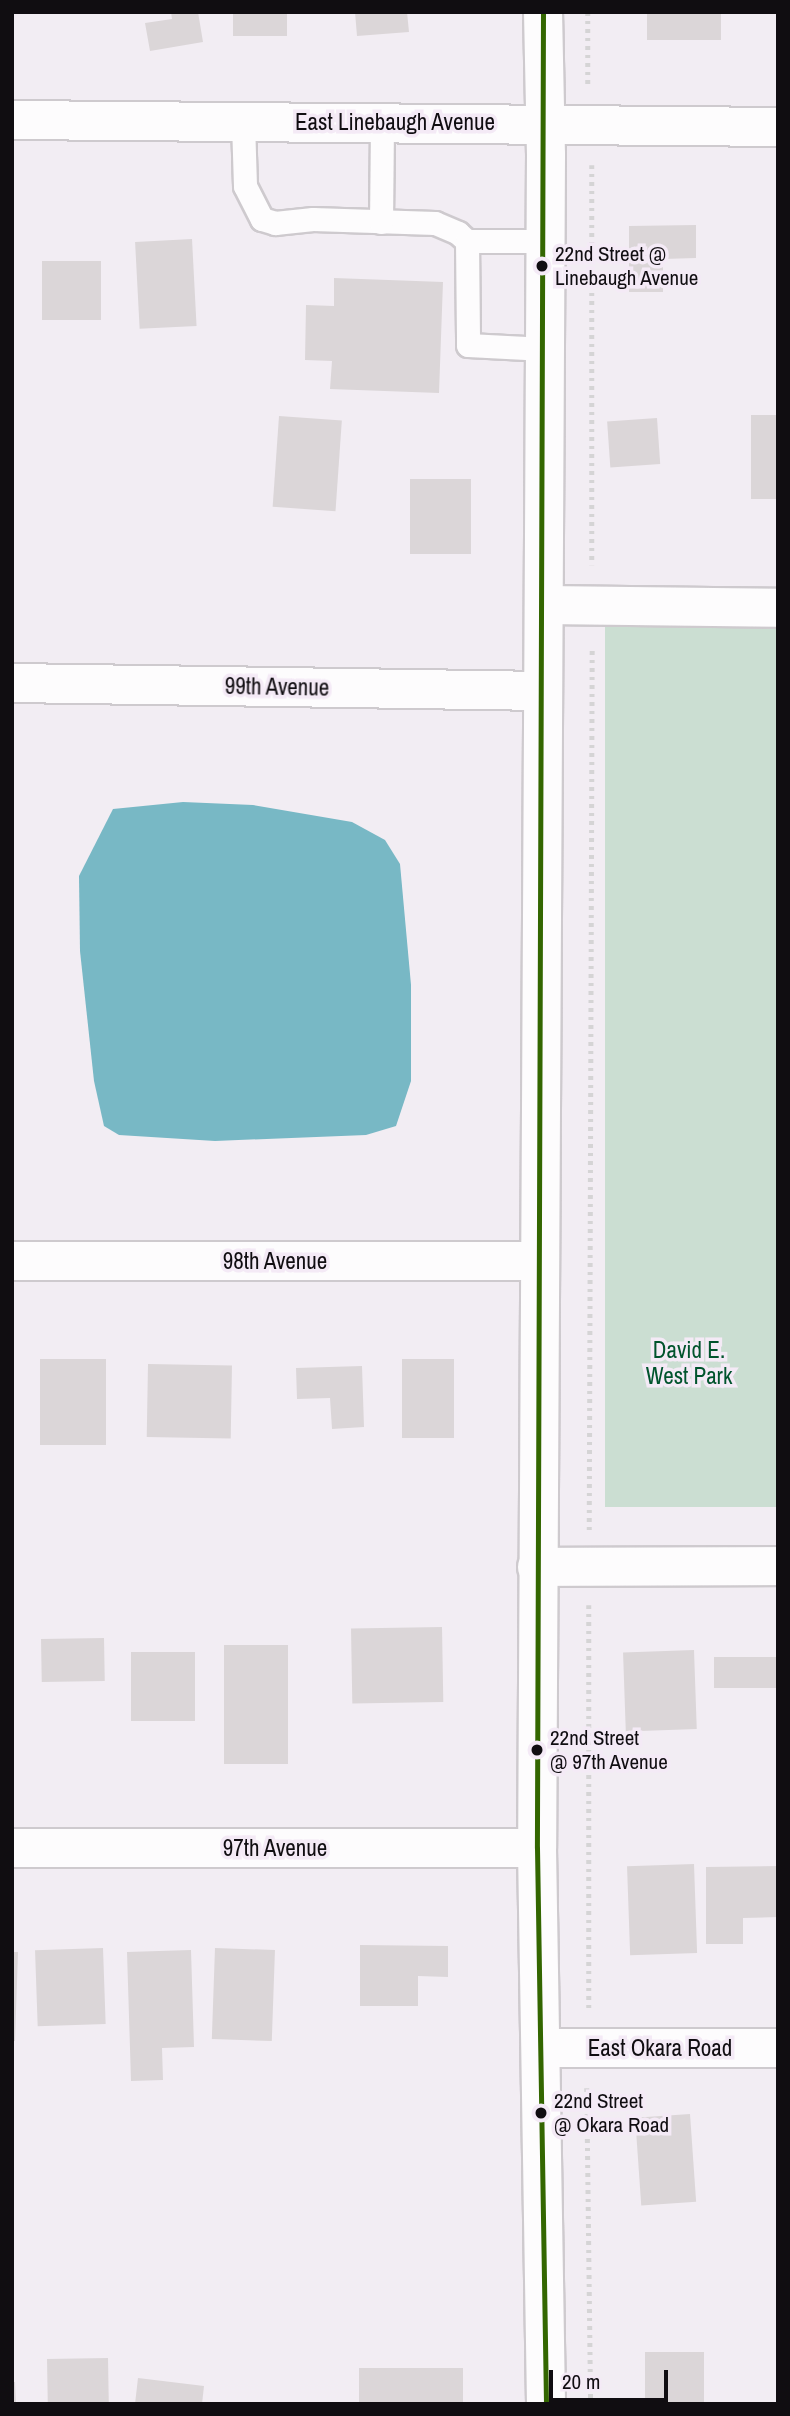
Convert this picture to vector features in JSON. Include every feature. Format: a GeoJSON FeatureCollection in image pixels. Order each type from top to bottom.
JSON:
{"type":"FeatureCollection","features":[{"type":"Feature","properties":{"kind":"street"},"geometry":{"type":"LineString","coordinates":[[543,12],[547,124],[537,1261],[537,1848],[546,2404]]}},
{"type":"Feature","properties":{"kind":"street","name":"East Linebaugh Avenue"},"geometry":{"type":"LineString","coordinates":[[12,120],[778,127]]}},
{"type":"Feature","properties":{"kind":"street"},"geometry":{"type":"LineString","coordinates":[[544,605],[778,608]]}},
{"type":"Feature","properties":{"kind":"street","name":"99th Avenue"},"geometry":{"type":"LineString","coordinates":[[12,683],[542,691]]}},
{"type":"Feature","properties":{"kind":"street","name":"98th Avenue"},"geometry":{"type":"LineString","coordinates":[[12,1261],[537,1261]]}},
{"type":"Feature","properties":{"kind":"street"},"geometry":{"type":"LineString","coordinates":[[537,1567],[778,1566]]}},
{"type":"Feature","properties":{"kind":"street","name":"97th Avenue"},"geometry":{"type":"LineString","coordinates":[[12,1848],[537,1848]]}},
{"type":"Feature","properties":{"kind":"street","name":"East Okara Road"},"geometry":{"type":"LineString","coordinates":[[542,2048],[778,2048]]}},
{"type":"Feature","properties":{"kind":"lane"},"geometry":{"type":"LineString","coordinates":[[243,122],[245,186],[262,219],[275,223],[436,223],[467,241],[546,241]]}},
{"type":"Feature","properties":{"kind":"lane"},"geometry":{"type":"LineString","coordinates":[[381,222],[382,122]]}},
{"type":"Feature","properties":{"kind":"lane"},"geometry":{"type":"LineString","coordinates":[[467,241],[468,345],[545,349]]}},
{"type":"Feature","properties":{"kind":"path"},"geometry":{"type":"LineString","coordinates":[[588,12],[588,93]]}},
{"type":"Feature","properties":{"kind":"path"},"geometry":{"type":"LineString","coordinates":[[591,2404],[587,2048],[592,153]]}},
{"type":"Feature","properties":{"kind":"green space","name":"David E. West Park"},"geometry":{"type":"Polygon","coordinates":[[[605,617],[778,617],[778,1507],[605,1507],[605,617]]]}},
{"type":"Feature","properties":{"kind":"water"},"geometry":{"type":"Polygon","coordinates":[[[183,802],[253,805],[352,822],[385,840],[400,864],[411,985],[411,1081],[396,1126],[366,1135],[215,1141],[119,1135],[104,1126],[94,1081],[80,951],[79,876],[113,809],[183,802]]]}},
{"type":"Feature","properties":{"kind":"building"},"geometry":{"type":"Polygon","coordinates":[[[171,12],[198,12],[203,42],[150,51],[145,23],[172,19],[171,12]]]}},
{"type":"Feature","properties":{"kind":"building"},"geometry":{"type":"Polygon","coordinates":[[[233,12],[287,12],[287,36],[233,36],[233,12]]]}},
{"type":"Feature","properties":{"kind":"building"},"geometry":{"type":"Polygon","coordinates":[[[355,12],[407,12],[409,32],[357,36],[355,12]]]}},
{"type":"Feature","properties":{"kind":"building"},"geometry":{"type":"Polygon","coordinates":[[[647,12],[721,12],[721,40],[647,40],[647,12]]]}},
{"type":"Feature","properties":{"kind":"building"},"geometry":{"type":"Polygon","coordinates":[[[696,225],[696,258],[663,259],[663,292],[629,292],[629,226],[696,225]]]}},
{"type":"Feature","properties":{"kind":"building"},"geometry":{"type":"Polygon","coordinates":[[[192,239],[197,326],[140,329],[135,242],[192,239]]]}},
{"type":"Feature","properties":{"kind":"building"},"geometry":{"type":"Polygon","coordinates":[[[42,261],[101,261],[101,320],[42,320],[42,261]]]}},
{"type":"Feature","properties":{"kind":"building"},"geometry":{"type":"Polygon","coordinates":[[[334,278],[443,282],[439,393],[330,389],[332,361],[305,360],[306,305],[334,306],[334,278]]]}},
{"type":"Feature","properties":{"kind":"building"},"geometry":{"type":"Polygon","coordinates":[[[751,415],[778,415],[778,499],[751,499],[751,415]]]}},
{"type":"Feature","properties":{"kind":"building"},"geometry":{"type":"Polygon","coordinates":[[[279,416],[342,420],[335,511],[273,507],[279,416]]]}},
{"type":"Feature","properties":{"kind":"building"},"geometry":{"type":"Polygon","coordinates":[[[657,418],[660,464],[610,467],[607,421],[657,418]]]}},
{"type":"Feature","properties":{"kind":"building"},"geometry":{"type":"Polygon","coordinates":[[[410,479],[471,479],[471,554],[410,554],[410,479]]]}},
{"type":"Feature","properties":{"kind":"building"},"geometry":{"type":"Polygon","coordinates":[[[40,1359],[106,1359],[106,1445],[40,1445],[40,1359]]]}},
{"type":"Feature","properties":{"kind":"building"},"geometry":{"type":"Polygon","coordinates":[[[402,1359],[454,1359],[454,1438],[402,1438],[402,1359]]]}},
{"type":"Feature","properties":{"kind":"building"},"geometry":{"type":"Polygon","coordinates":[[[148,1364],[232,1365],[231,1438],[147,1437],[148,1364]]]}},
{"type":"Feature","properties":{"kind":"building"},"geometry":{"type":"Polygon","coordinates":[[[362,1366],[364,1427],[332,1429],[330,1398],[297,1399],[296,1368],[362,1366]]]}},
{"type":"Feature","properties":{"kind":"building"},"geometry":{"type":"Polygon","coordinates":[[[442,1627],[443,1702],[352,1704],[351,1629],[442,1627]]]}},
{"type":"Feature","properties":{"kind":"building"},"geometry":{"type":"Polygon","coordinates":[[[104,1638],[105,1681],[42,1682],[41,1639],[104,1638]]]}},
{"type":"Feature","properties":{"kind":"building"},"geometry":{"type":"Polygon","coordinates":[[[224,1645],[288,1645],[288,1764],[224,1764],[224,1645]]]}},
{"type":"Feature","properties":{"kind":"building"},"geometry":{"type":"Polygon","coordinates":[[[694,1650],[697,1729],[626,1731],[623,1652],[694,1650]]]}},
{"type":"Feature","properties":{"kind":"building"},"geometry":{"type":"Polygon","coordinates":[[[131,1652],[195,1652],[195,1721],[131,1721],[131,1652]]]}},
{"type":"Feature","properties":{"kind":"building"},"geometry":{"type":"Polygon","coordinates":[[[714,1657],[778,1657],[778,1688],[714,1688],[714,1657]]]}},
{"type":"Feature","properties":{"kind":"building"},"geometry":{"type":"Polygon","coordinates":[[[694,1864],[697,1953],[630,1955],[627,1866],[694,1864]]]}},
{"type":"Feature","properties":{"kind":"building"},"geometry":{"type":"Polygon","coordinates":[[[778,1866],[778,1917],[743,1918],[743,1944],[706,1944],[706,1867],[778,1866]]]}},
{"type":"Feature","properties":{"kind":"building"},"geometry":{"type":"Polygon","coordinates":[[[360,1945],[448,1946],[448,1977],[418,1976],[418,2006],[360,2006],[360,1945]]]}},
{"type":"Feature","properties":{"kind":"building"},"geometry":{"type":"Polygon","coordinates":[[[103,1948],[106,2024],[38,2026],[35,1950],[103,1948]]]}},
{"type":"Feature","properties":{"kind":"building"},"geometry":{"type":"Polygon","coordinates":[[[215,1948],[275,1950],[272,2041],[212,2039],[215,1948]]]}},
{"type":"Feature","properties":{"kind":"building"},"geometry":{"type":"Polygon","coordinates":[[[191,1950],[194,2047],[162,2048],[163,2080],[131,2081],[127,1952],[191,1950]]]}},
{"type":"Feature","properties":{"kind":"building"},"geometry":{"type":"Polygon","coordinates":[[[12,1952],[18,1952],[15,2041],[12,2041],[12,1952]]]}},
{"type":"Feature","properties":{"kind":"building"},"geometry":{"type":"Polygon","coordinates":[[[690,2114],[696,2202],[641,2206],[635,2118],[690,2114]]]}},
{"type":"Feature","properties":{"kind":"building"},"geometry":{"type":"Polygon","coordinates":[[[645,2352],[704,2352],[704,2404],[645,2404],[645,2352]]]}},
{"type":"Feature","properties":{"kind":"building"},"geometry":{"type":"Polygon","coordinates":[[[108,2358],[109,2404],[48,2404],[47,2359],[108,2358]]]}},
{"type":"Feature","properties":{"kind":"building"},"geometry":{"type":"Polygon","coordinates":[[[359,2368],[463,2368],[463,2404],[359,2404],[359,2368]]]}},
{"type":"Feature","properties":{"kind":"building"},"geometry":{"type":"Polygon","coordinates":[[[138,2378],[204,2386],[202,2404],[135,2404],[138,2378]]]}},
{"type":"Feature","properties":{"kind":"building"},"geometry":{"type":"Polygon","coordinates":[[[12,2382],[15,2382],[16,2404],[12,2404],[12,2382]]]}},
{"type":"Feature","properties":{"kind":"transit line"},"geometry":{"type":"LineString","coordinates":[[543,12],[537,1848],[546,2404]]}},
{"type":"Feature","properties":{"kind":"place","name":"22nd Street @ Linebaugh Avenue"},"geometry":{"type":"Point","coordinates":[542,266]}},
{"type":"Feature","properties":{"kind":"place","name":"22nd Street @ 97th Avenue"},"geometry":{"type":"Point","coordinates":[537,1750]}},
{"type":"Feature","properties":{"kind":"place","name":"22nd Street @ Okara Road"},"geometry":{"type":"Point","coordinates":[541,2113]}}]}
